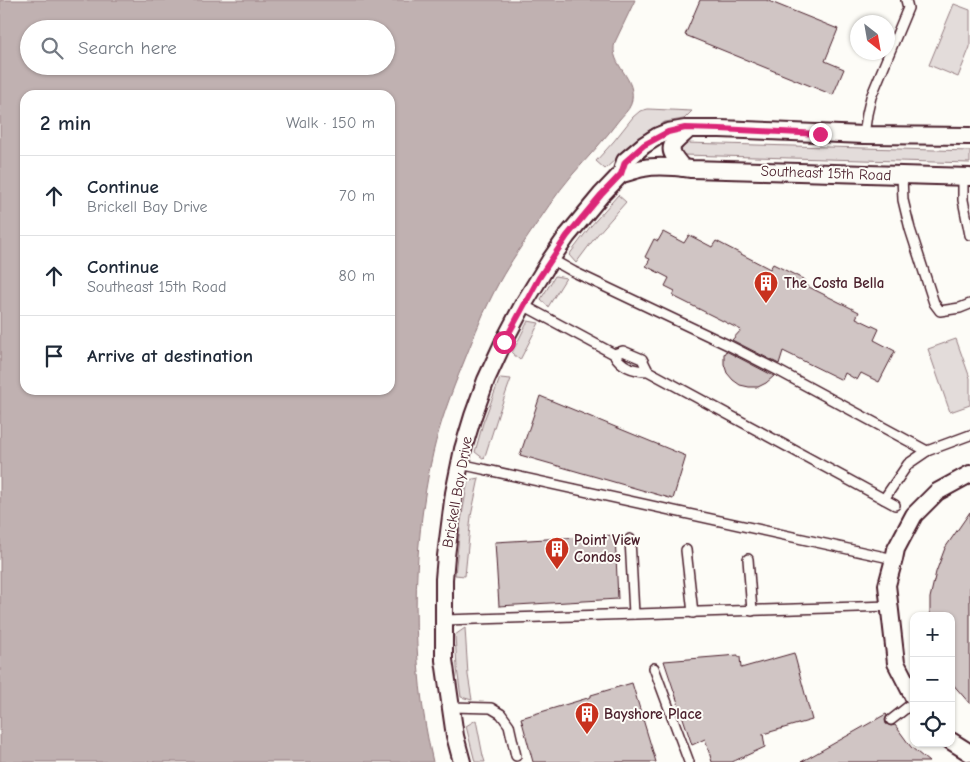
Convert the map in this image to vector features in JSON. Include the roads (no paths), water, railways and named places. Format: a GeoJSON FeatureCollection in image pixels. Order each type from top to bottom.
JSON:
{"type":"FeatureCollection","features":[{"type":"Feature","properties":{"kind":"street"},"geometry":{"type":"LineString","coordinates":[[683,168],[671,152],[674,142],[689,129]]}},
{"type":"Feature","properties":{"kind":"street"},"geometry":{"type":"LineString","coordinates":[[621,174],[625,162],[644,145],[668,132],[676,130],[720,129],[864,135],[970,136]]}},
{"type":"Feature","properties":{"kind":"street","name":"Southeast 15th Road"},"geometry":{"type":"LineString","coordinates":[[621,174],[652,167],[966,177]]}},
{"type":"Feature","properties":{"kind":"street","name":"Brickell Bay Drive"},"geometry":{"type":"LineString","coordinates":[[462,762],[455,736],[444,660],[444,579],[454,493],[460,464],[473,416],[486,380],[523,305],[551,259],[577,223],[621,174]]}},
{"type":"Feature","properties":{"kind":"street"},"geometry":{"type":"LineString","coordinates":[[910,692],[896,663],[887,585],[896,548],[914,515],[937,492],[970,474]]}},
{"type":"Feature","properties":{"kind":"street"},"geometry":{"type":"LineString","coordinates":[[955,744],[970,753]]}},
{"type":"Feature","properties":{"kind":"lane"},"geometry":{"type":"LineString","coordinates":[[864,135],[871,97],[908,8],[906,0]]}},
{"type":"Feature","properties":{"kind":"lane"},"geometry":{"type":"LineString","coordinates":[[902,175],[903,200],[910,230],[934,304],[940,311],[960,308],[970,304]]}},
{"type":"Feature","properties":{"kind":"lane"},"geometry":{"type":"LineString","coordinates":[[966,177],[963,200],[970,235]]}},
{"type":"Feature","properties":{"kind":"lane"},"geometry":{"type":"LineString","coordinates":[[551,259],[570,270],[736,349],[927,451]]}},
{"type":"Feature","properties":{"kind":"lane"},"geometry":{"type":"LineString","coordinates":[[523,305],[614,354],[623,351],[642,359],[648,371],[895,505]]}},
{"type":"Feature","properties":{"kind":"lane"},"geometry":{"type":"LineString","coordinates":[[884,499],[908,464],[927,451],[970,435]]}},
{"type":"Feature","properties":{"kind":"lane"},"geometry":{"type":"LineString","coordinates":[[460,464],[894,558]]}},
{"type":"Feature","properties":{"kind":"lane"},"geometry":{"type":"LineString","coordinates":[[630,539],[634,614]]}},
{"type":"Feature","properties":{"kind":"lane"},"geometry":{"type":"LineString","coordinates":[[686,550],[693,613]]}},
{"type":"Feature","properties":{"kind":"lane"},"geometry":{"type":"LineString","coordinates":[[748,559],[752,611]]}},
{"type":"Feature","properties":{"kind":"lane"},"geometry":{"type":"LineString","coordinates":[[444,620],[890,606]]}},
{"type":"Feature","properties":{"kind":"lane"},"geometry":{"type":"LineString","coordinates":[[654,668],[689,762]]}},
{"type":"Feature","properties":{"kind":"lane"},"geometry":{"type":"LineString","coordinates":[[891,720],[912,702]]}},
{"type":"Feature","properties":{"kind":"lane"},"geometry":{"type":"LineString","coordinates":[[451,707],[491,708],[501,714],[508,725],[516,756]]}},
{"type":"Feature","properties":{"kind":"place","name":"The Costa Bella"},"geometry":{"type":"Point","coordinates":[766,304]}},
{"type":"Feature","properties":{"kind":"place","name":"Point View Condos"},"geometry":{"type":"Point","coordinates":[557,570]}},
{"type":"Feature","properties":{"kind":"place","name":"Bayshore Place"},"geometry":{"type":"Point","coordinates":[587,735]}}]}
